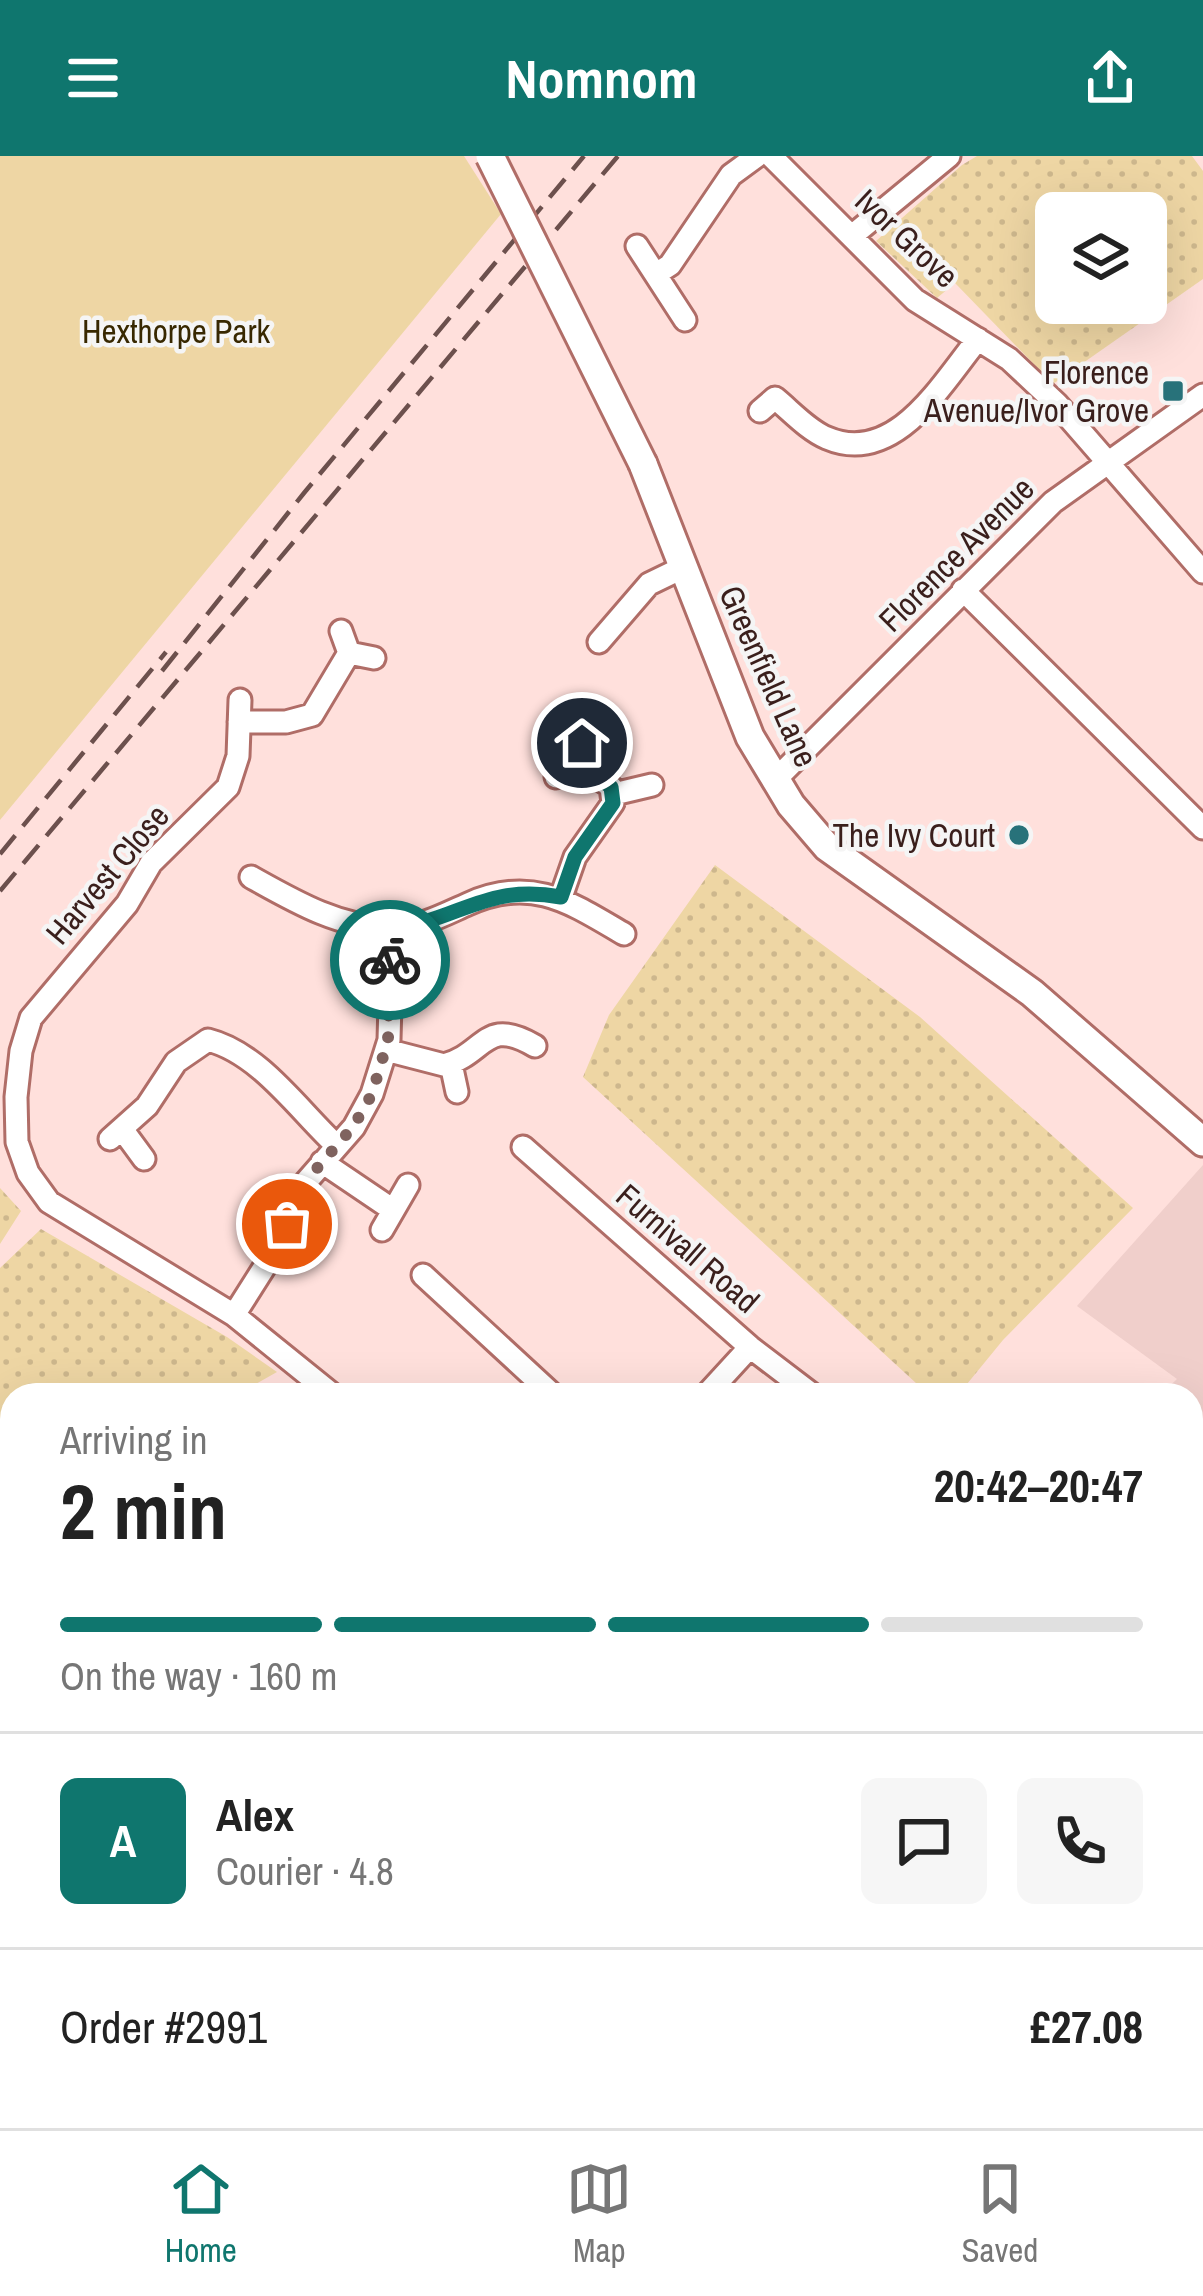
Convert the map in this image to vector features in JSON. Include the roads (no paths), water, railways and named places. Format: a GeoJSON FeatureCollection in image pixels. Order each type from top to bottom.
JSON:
{"type":"FeatureCollection","features":[{"type":"Feature","properties":{"kind":"street","name":"Greenfield Lane"},"geometry":{"type":"LineString","coordinates":[[490,156],[644,464],[750,737],[774,781],[827,847],[1032,993],[1203,1142]]}},
{"type":"Feature","properties":{"kind":"street"},"geometry":{"type":"LineString","coordinates":[[656,274],[670,265],[731,175],[757,156]]}},
{"type":"Feature","properties":{"kind":"street"},"geometry":{"type":"LineString","coordinates":[[853,235],[949,156]]}},
{"type":"Feature","properties":{"kind":"street","name":"Ivor Grove"},"geometry":{"type":"LineString","coordinates":[[782,159],[915,300],[1009,359],[1057,404],[1203,572]]}},
{"type":"Feature","properties":{"kind":"street"},"geometry":{"type":"LineString","coordinates":[[637,246],[685,320]]}},
{"type":"Feature","properties":{"kind":"street"},"geometry":{"type":"LineString","coordinates":[[760,410],[775,398],[824,437],[853,443],[883,439],[912,419],[978,339]]}},
{"type":"Feature","properties":{"kind":"street","name":"Florence Avenue"},"geometry":{"type":"LineString","coordinates":[[774,781],[1054,502],[1203,395]]}},
{"type":"Feature","properties":{"kind":"street"},"geometry":{"type":"LineString","coordinates":[[599,642],[649,584],[682,568]]}},
{"type":"Feature","properties":{"kind":"street"},"geometry":{"type":"LineString","coordinates":[[962,590],[1203,828]]}},
{"type":"Feature","properties":{"kind":"street"},"geometry":{"type":"LineString","coordinates":[[341,631],[350,653],[374,658]]}},
{"type":"Feature","properties":{"kind":"street","name":"Harvest Close"},"geometry":{"type":"LineString","coordinates":[[318,1383],[234,1316],[49,1202],[28,1173],[14,1120],[21,1052],[31,1018],[127,904],[159,854],[228,787],[238,756],[239,711],[286,722],[312,715],[350,653]]}},
{"type":"Feature","properties":{"kind":"street"},"geometry":{"type":"LineString","coordinates":[[556,777],[580,754],[614,794],[608,814],[575,857],[561,897]]}},
{"type":"Feature","properties":{"kind":"street"},"geometry":{"type":"LineString","coordinates":[[614,794],[652,785]]}},
{"type":"Feature","properties":{"kind":"street"},"geometry":{"type":"LineString","coordinates":[[281,894],[294,874]]}},
{"type":"Feature","properties":{"kind":"street"},"geometry":{"type":"LineString","coordinates":[[250,878],[333,917],[392,928],[423,925],[488,897],[518,893],[561,897],[624,934]]}},
{"type":"Feature","properties":{"kind":"street"},"geometry":{"type":"LineString","coordinates":[[234,1316],[279,1244],[304,1183],[363,1112],[386,1050],[392,928]]}},
{"type":"Feature","properties":{"kind":"street"},"geometry":{"type":"LineString","coordinates":[[207,1015],[208,1040]]}},
{"type":"Feature","properties":{"kind":"street"},"geometry":{"type":"LineString","coordinates":[[386,1050],[451,1064],[498,1033],[517,1035],[535,1046]]}},
{"type":"Feature","properties":{"kind":"street"},"geometry":{"type":"LineString","coordinates":[[144,1160],[116,1134],[147,1106],[176,1062],[208,1040]]}},
{"type":"Feature","properties":{"kind":"street"},"geometry":{"type":"LineString","coordinates":[[208,1040],[268,1075],[388,1220],[408,1185]]}},
{"type":"Feature","properties":{"kind":"street"},"geometry":{"type":"LineString","coordinates":[[451,1064],[457,1092]]}},
{"type":"Feature","properties":{"kind":"street","name":"Furnivall Road"},"geometry":{"type":"LineString","coordinates":[[523,1147],[797,1383]]}},
{"type":"Feature","properties":{"kind":"street"},"geometry":{"type":"LineString","coordinates":[[423,1275],[540,1383]]}},
{"type":"Feature","properties":{"kind":"street"},"geometry":{"type":"LineString","coordinates":[[717,1383],[750,1347]]}},
{"type":"Feature","properties":{"kind":"railway"},"geometry":{"type":"LineString","coordinates":[[162,671],[584,156]]}},
{"type":"Feature","properties":{"kind":"railway"},"geometry":{"type":"LineString","coordinates":[[0,891],[618,156]]}},
{"type":"Feature","properties":{"kind":"railway"},"geometry":{"type":"LineString","coordinates":[[0,854],[166,652]]}},
{"type":"Feature","properties":{"kind":"place","name":"Florence Avenue/Ivor Grove"},"geometry":{"type":"Point","coordinates":[1173,391]}},
{"type":"Feature","properties":{"kind":"place","name":"The Ivy Court"},"geometry":{"type":"Point","coordinates":[1019,835]}},
{"type":"Feature","properties":{"kind":"park label","name":"Hexthorpe Park"},"geometry":{"type":"Point","coordinates":[176,331]}}]}
